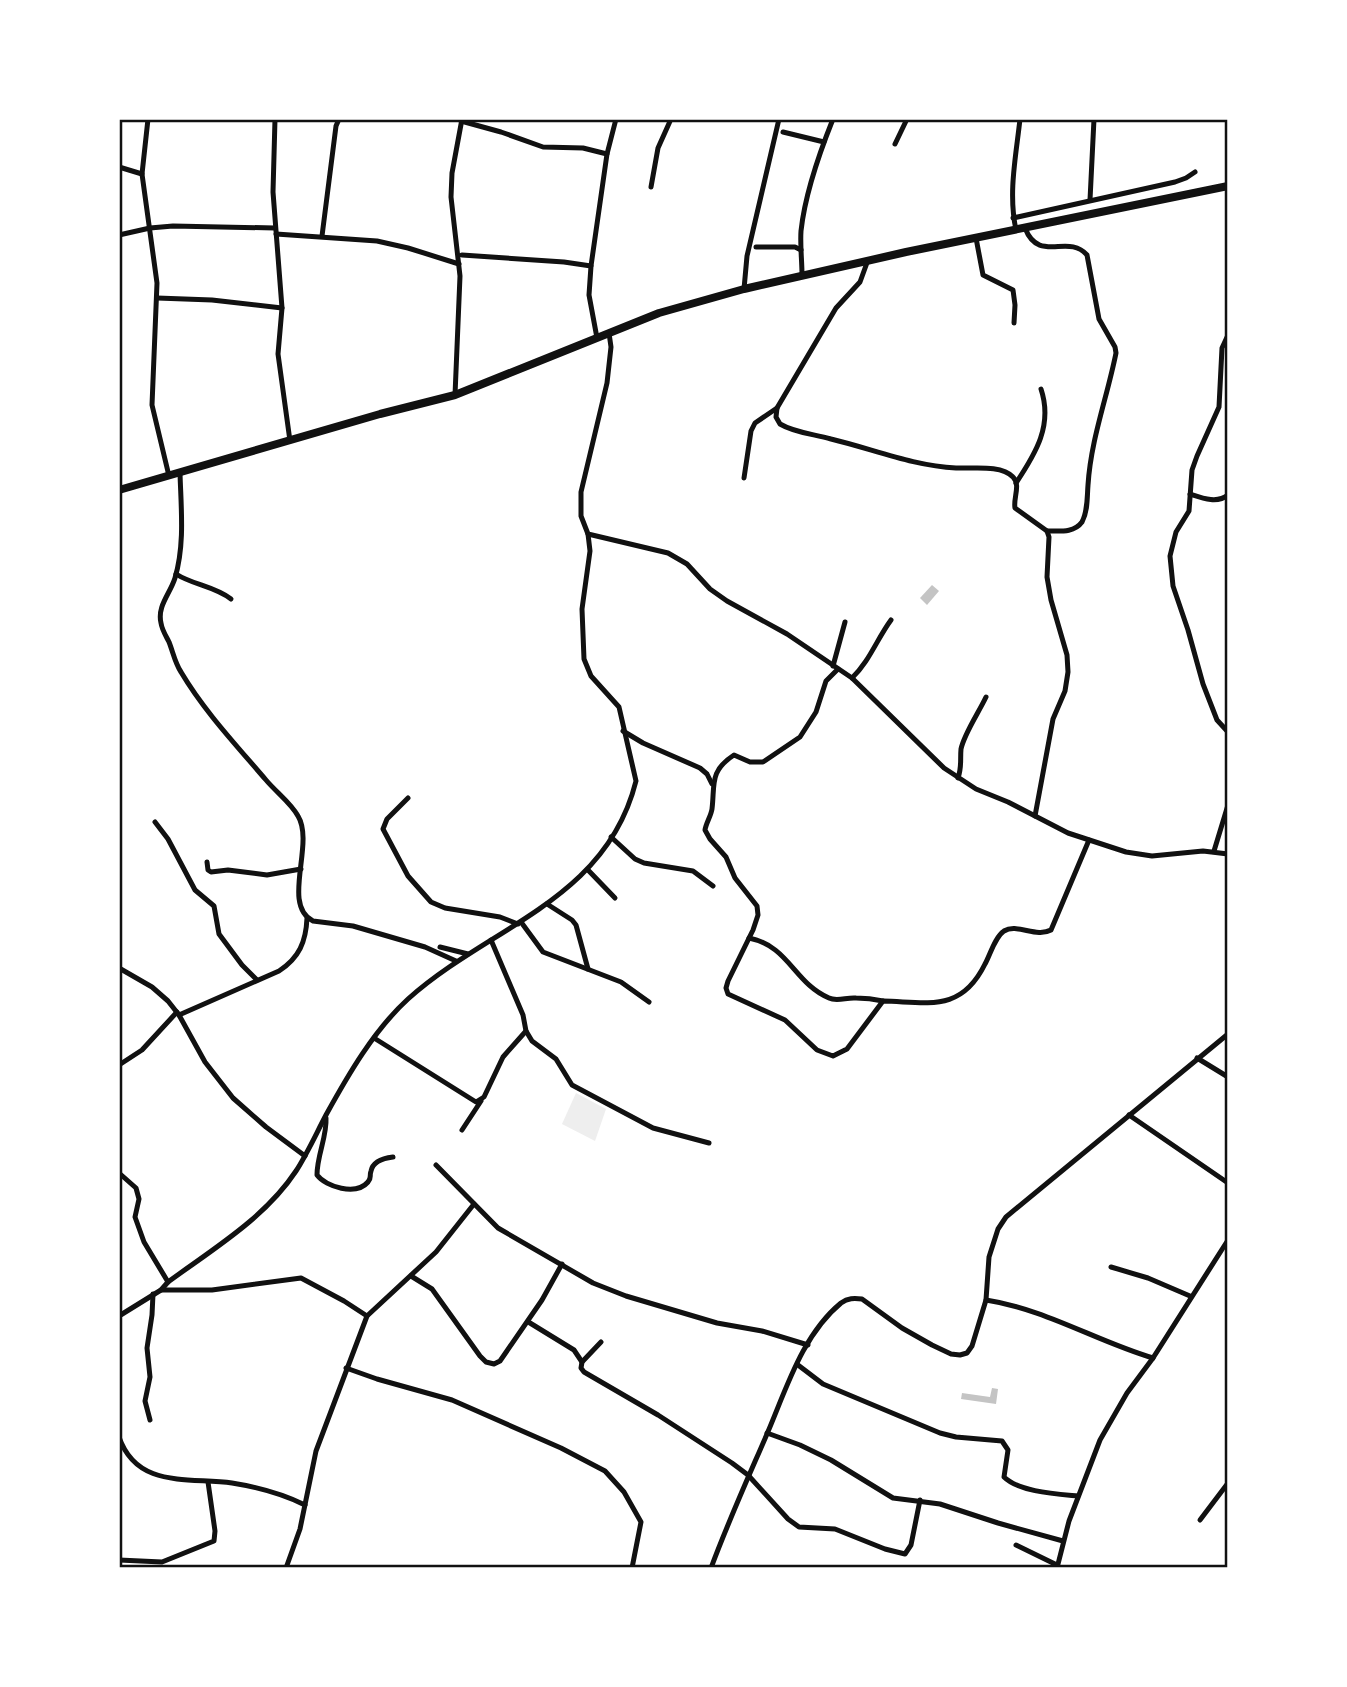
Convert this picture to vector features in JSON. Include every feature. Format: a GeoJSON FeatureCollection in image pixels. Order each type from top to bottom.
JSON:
{"type":"FeatureCollection","features":[{"type":"Feature","properties":{"kind":"highway"},"geometry":{"type":"LineString","coordinates":[[119,490],[380,414],[455,395],[659,313],[744,289],[867,260],[1228,186]]}},
{"type":"Feature","properties":{"kind":"street"},"geometry":{"type":"LineString","coordinates":[[148,119],[142,174],[157,298],[152,405],[169,476]]}},
{"type":"Feature","properties":{"kind":"street"},"geometry":{"type":"LineString","coordinates":[[275,119],[273,192],[282,308],[278,354],[290,441]]}},
{"type":"Feature","properties":{"kind":"street"},"geometry":{"type":"LineString","coordinates":[[323,236],[327,188],[339,119]]}},
{"type":"Feature","properties":{"kind":"street"},"geometry":{"type":"LineString","coordinates":[[597,338],[590,303],[590,267],[597,237],[607,153],[616,119]]}},
{"type":"Feature","properties":{"kind":"street"},"geometry":{"type":"LineString","coordinates":[[651,187],[658,148],[671,119]]}},
{"type":"Feature","properties":{"kind":"street"},"geometry":{"type":"LineString","coordinates":[[744,289],[747,256],[779,119]]}},
{"type":"Feature","properties":{"kind":"street"},"geometry":{"type":"LineString","coordinates":[[802,275],[801,231],[808,197],[833,119]]}},
{"type":"Feature","properties":{"kind":"street"},"geometry":{"type":"LineString","coordinates":[[895,144],[907,119]]}},
{"type":"Feature","properties":{"kind":"street"},"geometry":{"type":"LineString","coordinates":[[1020,119],[1013,185],[1013,218],[1031,241],[1039,246],[1076,247],[1087,255],[1099,319],[1115,347],[1116,354],[1100,408],[1086,514],[1080,525],[1072,530],[1047,531]]}},
{"type":"Feature","properties":{"kind":"street"},"geometry":{"type":"LineString","coordinates":[[1090,200],[1094,119]]}},
{"type":"Feature","properties":{"kind":"street"},"geometry":{"type":"LineString","coordinates":[[455,395],[459,264],[452,185],[461,120],[543,147],[583,148],[607,153]]}},
{"type":"Feature","properties":{"kind":"street"},"geometry":{"type":"LineString","coordinates":[[783,132],[824,142]]}},
{"type":"Feature","properties":{"kind":"street"},"geometry":{"type":"LineString","coordinates":[[119,167],[142,174]]}},
{"type":"Feature","properties":{"kind":"street"},"geometry":{"type":"LineString","coordinates":[[1013,218],[1175,182],[1195,172]]}},
{"type":"Feature","properties":{"kind":"street"},"geometry":{"type":"LineString","coordinates":[[119,236],[150,228],[276,231],[384,242],[459,264]]}},
{"type":"Feature","properties":{"kind":"street"},"geometry":{"type":"LineString","coordinates":[[976,238],[983,275],[1013,290],[1014,323]]}},
{"type":"Feature","properties":{"kind":"street"},"geometry":{"type":"LineString","coordinates":[[756,247],[795,247],[801,250]]}},
{"type":"Feature","properties":{"kind":"street"},"geometry":{"type":"LineString","coordinates":[[462,256],[564,262],[590,267]]}},
{"type":"Feature","properties":{"kind":"street"},"geometry":{"type":"LineString","coordinates":[[867,260],[860,282],[836,308],[777,408],[776,417],[779,424],[927,466],[957,469],[978,467],[1002,471],[1012,475],[1017,483]]}},
{"type":"Feature","properties":{"kind":"street"},"geometry":{"type":"LineString","coordinates":[[157,298],[212,300],[282,308]]}},
{"type":"Feature","properties":{"kind":"street"},"geometry":{"type":"LineString","coordinates":[[119,1316],[161,1290],[267,1206],[288,1182],[305,1156],[326,1115],[374,1038],[408,999],[456,961],[547,904],[588,870],[611,837],[636,781],[619,706],[591,676],[584,659],[582,609],[590,551],[588,534],[581,516],[581,492],[607,383],[611,347],[609,333]]}},
{"type":"Feature","properties":{"kind":"street"},"geometry":{"type":"LineString","coordinates":[[1228,335],[1222,348],[1219,407],[1192,470],[1189,511],[1172,544],[1170,556],[1170,573],[1203,684],[1217,720],[1228,732]]}},
{"type":"Feature","properties":{"kind":"street"},"geometry":{"type":"LineString","coordinates":[[1035,816],[1053,719],[1065,691],[1068,673],[1067,655],[1047,577],[1049,537],[1047,531],[1015,508],[1017,483],[1042,439],[1046,419],[1041,389]]}},
{"type":"Feature","properties":{"kind":"street"},"geometry":{"type":"LineString","coordinates":[[744,478],[751,431],[755,423],[777,408]]}},
{"type":"Feature","properties":{"kind":"street"},"geometry":{"type":"LineString","coordinates":[[180,473],[182,536],[176,574],[159,615],[161,626],[179,669],[215,721],[299,817],[303,846],[298,890],[302,911],[307,918],[354,926],[425,947],[456,961]]}},
{"type":"Feature","properties":{"kind":"street"},"geometry":{"type":"LineString","coordinates":[[1191,494],[1210,500],[1223,499],[1228,495]]}},
{"type":"Feature","properties":{"kind":"street"},"geometry":{"type":"LineString","coordinates":[[588,534],[668,553],[687,564],[710,589],[727,601],[787,634],[852,678],[928,753],[976,789],[1089,841],[1126,852],[1152,856],[1214,851],[1228,855]]}},
{"type":"Feature","properties":{"kind":"street"},"geometry":{"type":"LineString","coordinates":[[176,574],[231,598]]}},
{"type":"Feature","properties":{"kind":"street"},"geometry":{"type":"LineString","coordinates":[[852,678],[862,668],[878,636],[891,620]]}},
{"type":"Feature","properties":{"kind":"street"},"geometry":{"type":"LineString","coordinates":[[845,622],[836,668],[826,681],[816,712],[800,737],[763,762],[750,762],[734,755],[719,769],[712,785],[712,810],[705,830],[726,858],[735,878],[757,906],[758,915],[728,981],[728,994],[785,1020],[817,1050],[833,1056],[847,1049],[883,1001]]}},
{"type":"Feature","properties":{"kind":"street"},"geometry":{"type":"LineString","coordinates":[[958,778],[962,764],[961,750],[986,697]]}},
{"type":"Feature","properties":{"kind":"street"},"geometry":{"type":"LineString","coordinates":[[623,731],[643,743],[700,768],[712,785]]}},
{"type":"Feature","properties":{"kind":"street"},"geometry":{"type":"LineString","coordinates":[[408,798],[387,819],[383,829],[400,863],[418,889],[437,906],[520,923],[543,952],[629,986],[649,1002]]}},
{"type":"Feature","properties":{"kind":"street"},"geometry":{"type":"LineString","coordinates":[[1214,851],[1228,805]]}},
{"type":"Feature","properties":{"kind":"street"},"geometry":{"type":"LineString","coordinates":[[155,822],[168,839],[195,890],[214,906],[219,934],[257,980]]}},
{"type":"Feature","properties":{"kind":"street"},"geometry":{"type":"LineString","coordinates":[[611,837],[635,859],[694,872],[713,886]]}},
{"type":"Feature","properties":{"kind":"street"},"geometry":{"type":"LineString","coordinates":[[749,938],[771,945],[782,954],[803,981],[832,999],[854,998],[930,1004],[954,998],[978,979],[999,936],[1005,930],[1038,933],[1051,930],[1089,841]]}},
{"type":"Feature","properties":{"kind":"street"},"geometry":{"type":"LineString","coordinates":[[207,862],[208,870],[214,873],[228,870],[267,875],[301,869]]}},
{"type":"Feature","properties":{"kind":"street"},"geometry":{"type":"LineString","coordinates":[[588,870],[615,898]]}},
{"type":"Feature","properties":{"kind":"street"},"geometry":{"type":"LineString","coordinates":[[547,904],[576,925],[587,969]]}},
{"type":"Feature","properties":{"kind":"street"},"geometry":{"type":"LineString","coordinates":[[119,1065],[142,1050],[178,1013],[279,971],[295,958],[304,940],[307,918]]}},
{"type":"Feature","properties":{"kind":"street"},"geometry":{"type":"LineString","coordinates":[[491,940],[523,1015],[526,1031],[532,1041],[556,1059],[572,1085],[653,1128],[709,1143]]}},
{"type":"Feature","properties":{"kind":"street"},"geometry":{"type":"LineString","coordinates":[[440,947],[468,954]]}},
{"type":"Feature","properties":{"kind":"street"},"geometry":{"type":"LineString","coordinates":[[119,968],[152,987],[178,1013],[205,1062],[233,1098],[305,1156]]}},
{"type":"Feature","properties":{"kind":"street"},"geometry":{"type":"LineString","coordinates":[[462,1130],[481,1101],[503,1058],[526,1031]]}},
{"type":"Feature","properties":{"kind":"street"},"geometry":{"type":"LineString","coordinates":[[711,1568],[748,1475],[798,1364],[826,1320],[842,1303],[854,1298],[871,1304],[902,1328],[932,1345],[951,1354],[967,1353],[972,1346],[986,1300],[989,1257],[998,1230],[1006,1217],[1228,1034]]}},
{"type":"Feature","properties":{"kind":"street"},"geometry":{"type":"LineString","coordinates":[[374,1038],[473,1101],[481,1101]]}},
{"type":"Feature","properties":{"kind":"street"},"geometry":{"type":"LineString","coordinates":[[1197,1058],[1228,1077]]}},
{"type":"Feature","properties":{"kind":"street"},"geometry":{"type":"LineString","coordinates":[[326,1115],[317,1167],[317,1175],[326,1184],[352,1188],[363,1185],[368,1181],[374,1165],[393,1157]]}},
{"type":"Feature","properties":{"kind":"street"},"geometry":{"type":"LineString","coordinates":[[1129,1115],[1228,1183]]}},
{"type":"Feature","properties":{"kind":"street"},"geometry":{"type":"LineString","coordinates":[[436,1165],[498,1228],[593,1283],[626,1296],[717,1323],[778,1335],[808,1345]]}},
{"type":"Feature","properties":{"kind":"street"},"geometry":{"type":"LineString","coordinates":[[119,1173],[136,1188],[139,1199],[135,1217],[144,1242],[168,1282]]}},
{"type":"Feature","properties":{"kind":"street"},"geometry":{"type":"LineString","coordinates":[[286,1568],[300,1529],[316,1451],[367,1316],[436,1252],[474,1204]]}},
{"type":"Feature","properties":{"kind":"street"},"geometry":{"type":"LineString","coordinates":[[1016,1545],[1057,1566],[1078,1496],[1111,1419],[1228,1240]]}},
{"type":"Feature","properties":{"kind":"street"},"geometry":{"type":"LineString","coordinates":[[411,1276],[432,1289],[480,1356],[486,1362],[494,1364],[500,1361],[542,1300],[562,1264]]}},
{"type":"Feature","properties":{"kind":"street"},"geometry":{"type":"LineString","coordinates":[[1111,1267],[1148,1278],[1190,1296]]}},
{"type":"Feature","properties":{"kind":"street"},"geometry":{"type":"LineString","coordinates":[[161,1290],[212,1290],[301,1278],[367,1316]]}},
{"type":"Feature","properties":{"kind":"street"},"geometry":{"type":"LineString","coordinates":[[149,1419],[145,1401],[150,1377],[147,1348],[153,1294]]}},
{"type":"Feature","properties":{"kind":"street"},"geometry":{"type":"LineString","coordinates":[[986,1300],[1010,1303],[1038,1312],[1123,1349],[1153,1358]]}},
{"type":"Feature","properties":{"kind":"street"},"geometry":{"type":"LineString","coordinates":[[530,1323],[574,1350],[583,1362]]}},
{"type":"Feature","properties":{"kind":"street"},"geometry":{"type":"LineString","coordinates":[[601,1342],[583,1362],[581,1368],[584,1372],[658,1415],[748,1475],[788,1519],[799,1527],[835,1529],[901,1554],[908,1552],[911,1545],[920,1500]]}},
{"type":"Feature","properties":{"kind":"street"},"geometry":{"type":"LineString","coordinates":[[798,1364],[823,1384],[940,1433],[1002,1441],[1008,1450],[1004,1470],[1008,1481],[1029,1490],[1078,1496]]}},
{"type":"Feature","properties":{"kind":"street"},"geometry":{"type":"LineString","coordinates":[[346,1368],[452,1400],[561,1448],[605,1471],[624,1492],[640,1522],[632,1568]]}},
{"type":"Feature","properties":{"kind":"street"},"geometry":{"type":"LineString","coordinates":[[767,1433],[831,1460],[893,1498],[940,1504],[1063,1541]]}},
{"type":"Feature","properties":{"kind":"street"},"geometry":{"type":"LineString","coordinates":[[119,1437],[127,1453],[158,1477],[254,1487],[305,1505]]}},
{"type":"Feature","properties":{"kind":"street"},"geometry":{"type":"LineString","coordinates":[[119,1559],[162,1562],[214,1541],[208,1482]]}},
{"type":"Feature","properties":{"kind":"street"},"geometry":{"type":"LineString","coordinates":[[1200,1520],[1228,1483]]}},
{"type":"Feature","properties":{"kind":"shaded area"},"geometry":{"type":"Polygon","coordinates":[[[576,1093],[606,1109],[595,1141],[562,1124],[576,1093]]]}},
{"type":"Feature","properties":{"kind":"building"},"geometry":{"type":"Polygon","coordinates":[[[932,585],[939,591],[927,605],[920,598],[932,585]]]}},
{"type":"Feature","properties":{"kind":"building"},"geometry":{"type":"Polygon","coordinates":[[[992,1388],[998,1389],[996,1404],[961,1399],[962,1393],[990,1397],[992,1388]]]}}]}
